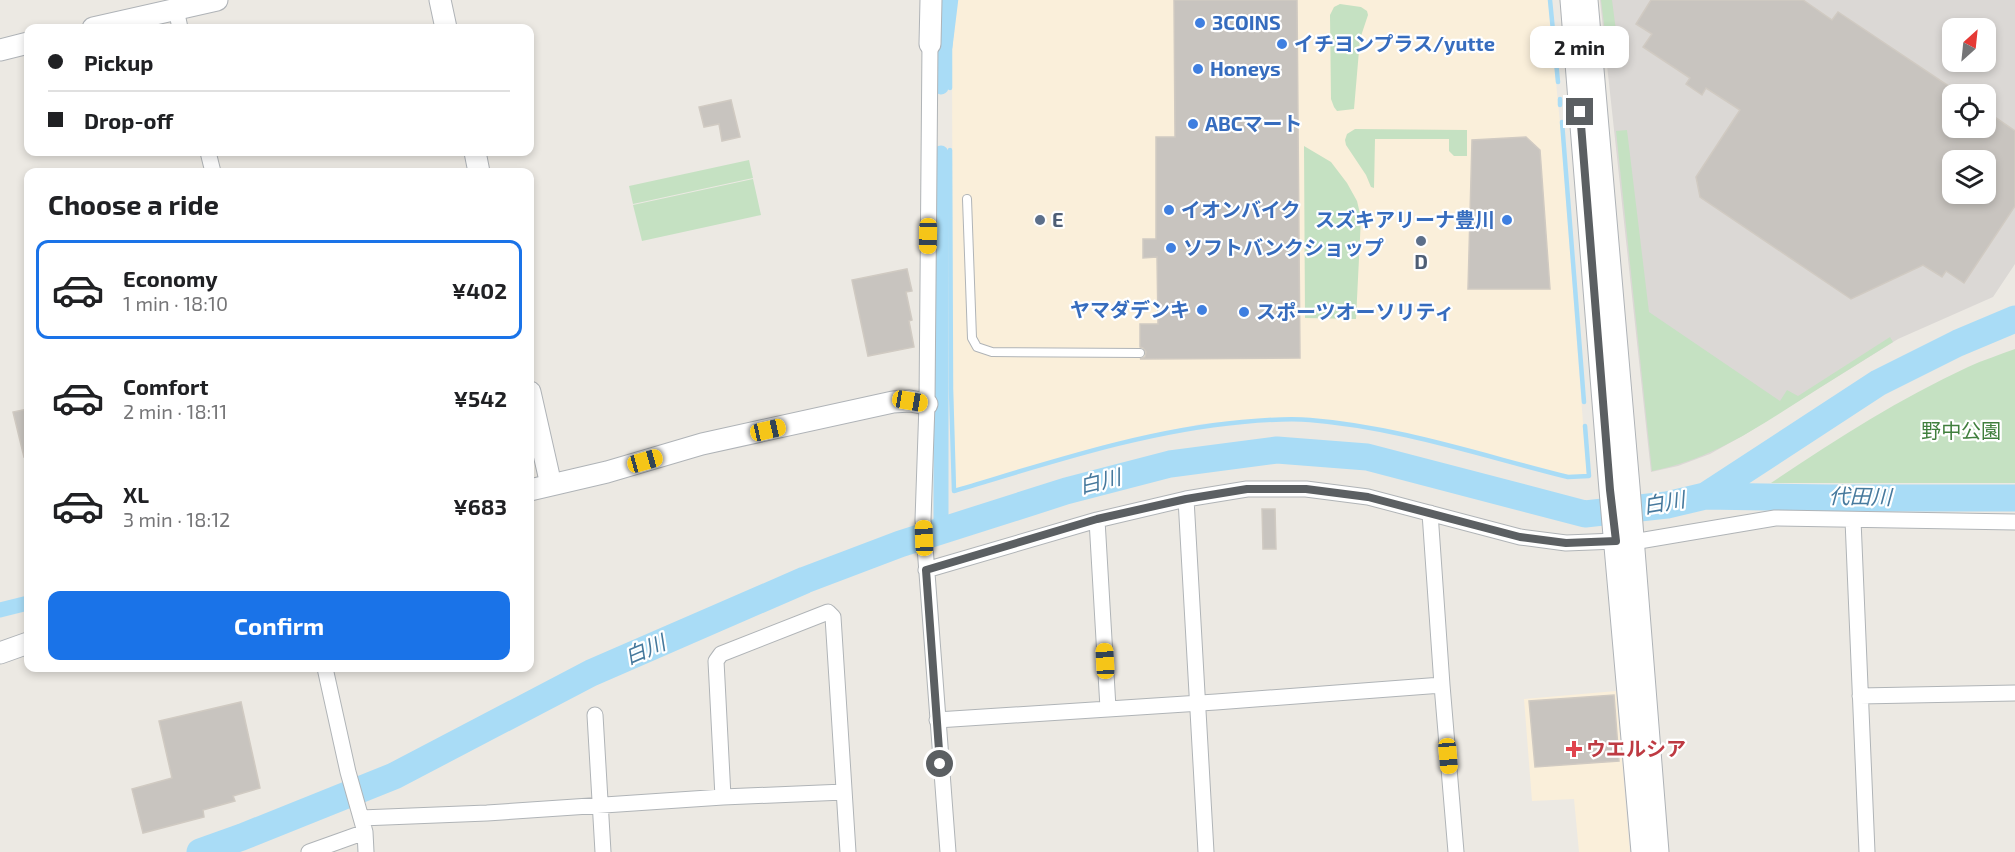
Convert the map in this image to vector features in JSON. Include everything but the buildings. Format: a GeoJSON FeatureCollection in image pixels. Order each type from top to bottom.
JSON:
{"type":"FeatureCollection","features":[{"type":"Feature","properties":{"kind":"street"},"geometry":{"type":"LineString","coordinates":[[131,24],[178,19],[217,0]]}},
{"type":"Feature","properties":{"kind":"street"},"geometry":{"type":"LineString","coordinates":[[440,0],[445,24]]}},
{"type":"Feature","properties":{"kind":"street"},"geometry":{"type":"LineString","coordinates":[[931,0],[927,404],[923,520],[948,852]]}},
{"type":"Feature","properties":{"kind":"street"},"geometry":{"type":"LineString","coordinates":[[1571,0],[1595,295],[1619,489],[1658,852]]}},
{"type":"Feature","properties":{"kind":"street"},"geometry":{"type":"LineString","coordinates":[[1587,0],[1619,489]]}},
{"type":"Feature","properties":{"kind":"street"},"geometry":{"type":"LineString","coordinates":[[0,50],[24,44]]}},
{"type":"Feature","properties":{"kind":"street"},"geometry":{"type":"LineString","coordinates":[[1567,113],[1577,222],[1595,295]]}},
{"type":"Feature","properties":{"kind":"street"},"geometry":{"type":"LineString","coordinates":[[534,488],[549,479],[607,472],[702,444],[892,402],[910,401],[927,404]]}},
{"type":"Feature","properties":{"kind":"street"},"geometry":{"type":"LineString","coordinates":[[534,410],[549,479]]}},
{"type":"Feature","properties":{"kind":"street"},"geometry":{"type":"LineString","coordinates":[[925,563],[1097,519],[1186,499],[1247,489],[1306,489],[1368,497],[1531,538],[1566,543],[1775,518],[2015,522]]}},
{"type":"Feature","properties":{"kind":"street"},"geometry":{"type":"LineString","coordinates":[[1186,499],[1206,852]]}},
{"type":"Feature","properties":{"kind":"street"},"geometry":{"type":"LineString","coordinates":[[1430,513],[1456,852]]}},
{"type":"Feature","properties":{"kind":"street"},"geometry":{"type":"LineString","coordinates":[[1097,519],[1108,708]]}},
{"type":"Feature","properties":{"kind":"street"},"geometry":{"type":"LineString","coordinates":[[1853,520],[1867,852]]}},
{"type":"Feature","properties":{"kind":"street"},"geometry":{"type":"LineString","coordinates":[[1624,535],[1642,852]]}},
{"type":"Feature","properties":{"kind":"street"},"geometry":{"type":"LineString","coordinates":[[723,798],[716,661],[721,654],[828,612],[833,617],[848,852]]}},
{"type":"Feature","properties":{"kind":"street"},"geometry":{"type":"LineString","coordinates":[[0,653],[24,644]]}},
{"type":"Feature","properties":{"kind":"street"},"geometry":{"type":"LineString","coordinates":[[326,672],[348,772],[363,825],[366,852]]}},
{"type":"Feature","properties":{"kind":"street"},"geometry":{"type":"LineString","coordinates":[[937,720],[1442,685]]}},
{"type":"Feature","properties":{"kind":"street"},"geometry":{"type":"LineString","coordinates":[[1860,696],[2015,693]]}},
{"type":"Feature","properties":{"kind":"street"},"geometry":{"type":"LineString","coordinates":[[595,715],[603,852]]}},
{"type":"Feature","properties":{"kind":"street"},"geometry":{"type":"LineString","coordinates":[[309,852],[363,825],[601,806],[844,792]]}},
{"type":"Feature","properties":{"kind":"lane"},"geometry":{"type":"LineString","coordinates":[[967,199],[972,338],[977,347],[992,352],[1140,353]]}},
{"type":"Feature","properties":{"kind":"shaded area"},"geometry":{"type":"Polygon","coordinates":[[[958,0],[1548,0],[1561,133],[1587,475],[1568,476],[1441,442],[1368,427],[1309,418],[1259,419],[1200,424],[1101,446],[956,489],[953,389],[952,50],[958,0]]]}},
{"type":"Feature","properties":{"kind":"shaded area"},"geometry":{"type":"Polygon","coordinates":[[[1600,0],[2015,0],[2015,264],[1993,297],[1898,339],[1744,435],[1710,454],[1678,466],[1651,472],[1600,0]]]}},
{"type":"Feature","properties":{"kind":"shaded area","name":"ウエルシア"},"geometry":{"type":"Polygon","coordinates":[[[1616,691],[1630,852],[1579,852],[1574,799],[1532,801],[1524,699],[1616,691]]]}},
{"type":"Feature","properties":{"kind":"green space"},"geometry":{"type":"Polygon","coordinates":[[[1601,0],[1612,0],[1620,62],[1609,64],[1601,0]]]}},
{"type":"Feature","properties":{"kind":"green space"},"geometry":{"type":"Polygon","coordinates":[[[1340,4],[1361,7],[1367,11],[1368,15],[1360,39],[1354,109],[1337,111],[1331,99],[1330,15],[1334,7],[1340,4]]]}},
{"type":"Feature","properties":{"kind":"green space"},"geometry":{"type":"Polygon","coordinates":[[[1355,129],[1467,130],[1467,156],[1454,156],[1449,151],[1449,139],[1375,139],[1374,188],[1371,187],[1366,175],[1346,145],[1347,134],[1355,129]]]}},
{"type":"Feature","properties":{"kind":"green space"},"geometry":{"type":"Polygon","coordinates":[[[1627,130],[1649,312],[1780,401],[1787,390],[1798,396],[1890,337],[1893,342],[1727,444],[1691,460],[1652,471],[1616,131],[1627,130]]]}},
{"type":"Feature","properties":{"kind":"green space"},"geometry":{"type":"Polygon","coordinates":[[[1304,146],[1331,162],[1357,201],[1361,218],[1356,319],[1305,318],[1304,146]]]}},
{"type":"Feature","properties":{"kind":"green space"},"geometry":{"type":"Polygon","coordinates":[[[749,160],[753,178],[633,204],[629,186],[749,160]]]}},
{"type":"Feature","properties":{"kind":"green space"},"geometry":{"type":"Polygon","coordinates":[[[753,179],[761,215],[642,241],[633,205],[753,179]]]}},
{"type":"Feature","properties":{"kind":"green space","name":"野中公園"},"geometry":{"type":"Polygon","coordinates":[[[2015,349],[2015,483],[1771,483],[1842,436],[1942,379],[2015,349]]]}},
{"type":"Feature","properties":{"kind":"waterway"},"geometry":{"type":"LineString","coordinates":[[941,87],[949,0]]}},
{"type":"Feature","properties":{"kind":"waterway"},"geometry":{"type":"LineString","coordinates":[[950,88],[950,49],[956,0]]}},
{"type":"Feature","properties":{"kind":"waterway"},"geometry":{"type":"LineString","coordinates":[[1550,0],[1558,82]]}},
{"type":"Feature","properties":{"kind":"waterway"},"geometry":{"type":"LineString","coordinates":[[1560,99],[1560,105]]}},
{"type":"Feature","properties":{"kind":"waterway"},"geometry":{"type":"LineString","coordinates":[[1562,122],[1584,402]]}},
{"type":"Feature","properties":{"kind":"waterway"},"geometry":{"type":"LineString","coordinates":[[950,150],[951,389],[954,491],[1132,440],[1205,426],[1285,419],[1375,429],[1440,443],[1568,477],[1589,476],[1585,426]]}},
{"type":"Feature","properties":{"kind":"waterway"},"geometry":{"type":"LineString","coordinates":[[941,153],[941,530]]}},
{"type":"Feature","properties":{"kind":"waterway","name":"白川"},"geometry":{"type":"LineString","coordinates":[[200,852],[394,776],[591,673],[805,580],[900,544],[1066,491],[1170,464],[1277,450],[1367,457],[1585,514],[1667,505],[1705,496],[1878,383],[1958,343],[2015,319]]}},
{"type":"Feature","properties":{"kind":"waterway","name":"代田川"},"geometry":{"type":"LineString","coordinates":[[1705,496],[2015,498]]}},
{"type":"Feature","properties":{"kind":"waterway"},"geometry":{"type":"LineString","coordinates":[[0,610],[24,604]]}},
{"type":"Feature","properties":{"kind":"place","name":"3COINS"},"geometry":{"type":"Point","coordinates":[1200,23]}},
{"type":"Feature","properties":{"kind":"place","name":"イチヨンプラス/yutte"},"geometry":{"type":"Point","coordinates":[1282,44]}},
{"type":"Feature","properties":{"kind":"place","name":"Honeys"},"geometry":{"type":"Point","coordinates":[1198,69]}},
{"type":"Feature","properties":{"kind":"place","name":"ABCマート"},"geometry":{"type":"Point","coordinates":[1193,124]}},
{"type":"Feature","properties":{"kind":"place","name":"イオンバイク"},"geometry":{"type":"Point","coordinates":[1169,210]}},
{"type":"Feature","properties":{"kind":"place","name":"E"},"geometry":{"type":"Point","coordinates":[1040,220]}},
{"type":"Feature","properties":{"kind":"place","name":"スズキアリーナ豊川"},"geometry":{"type":"Point","coordinates":[1507,220]}},
{"type":"Feature","properties":{"kind":"place","name":"D"},"geometry":{"type":"Point","coordinates":[1421,241]}},
{"type":"Feature","properties":{"kind":"place","name":"ソフトバンクショップ"},"geometry":{"type":"Point","coordinates":[1171,248]}},
{"type":"Feature","properties":{"kind":"place","name":"ヤマダデンキ"},"geometry":{"type":"Point","coordinates":[1202,310]}},
{"type":"Feature","properties":{"kind":"place","name":"スポーツオーソリティ"},"geometry":{"type":"Point","coordinates":[1244,312]}},
{"type":"Feature","properties":{"kind":"place","name":"ウエルシア"},"geometry":{"type":"Point","coordinates":[1574,749]}},
{"type":"Feature","properties":{"kind":"route"},"geometry":{"type":"LineString","coordinates":[[940,764],[926,570],[1007,548],[1097,519],[1186,499],[1247,489],[1306,489],[1368,497],[1520,537],[1566,543],[1616,541],[1580,112]]}}]}
